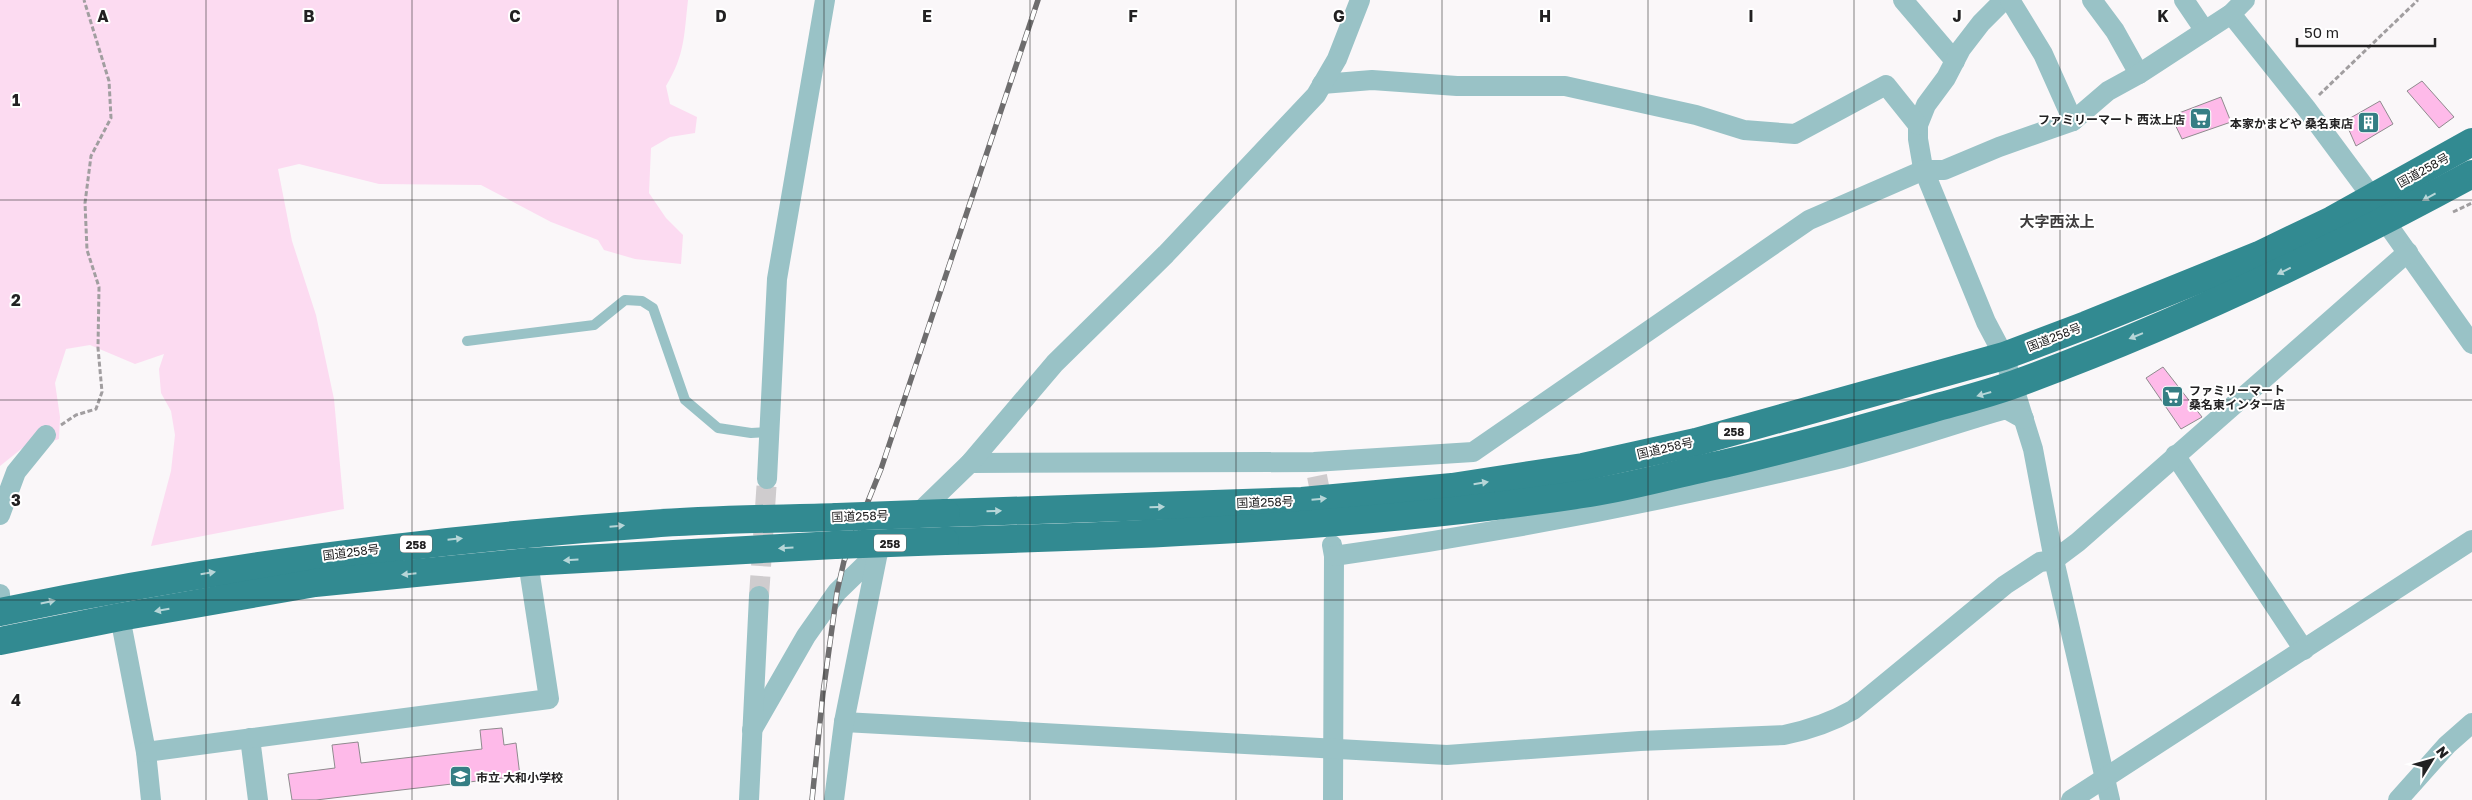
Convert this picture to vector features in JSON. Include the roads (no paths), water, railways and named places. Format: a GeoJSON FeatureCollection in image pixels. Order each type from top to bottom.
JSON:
{"type":"FeatureCollection","features":[{"type":"Feature","properties":{"kind":"highway","name":"国道258号"},"geometry":{"type":"LineString","coordinates":[[0,606],[304,558],[455,539],[653,523],[1302,501],[1452,487],[1583,467],[1696,442],[2004,356],[2258,254],[2332,220],[2472,142]]}},
{"type":"Feature","properties":{"kind":"highway","name":"国道258号"},"geometry":{"type":"LineString","coordinates":[[0,641],[120,617],[315,584],[528,562],[835,545],[1109,536],[1334,523],[1451,512],[1595,492],[1797,447],[2012,385],[2164,325],[2273,277],[2385,221],[2472,174]]}},
{"type":"Feature","properties":{"kind":"street"},"geometry":{"type":"LineString","coordinates":[[767,479],[771,432],[777,279],[825,0]]}},
{"type":"Feature","properties":{"kind":"street"},"geometry":{"type":"LineString","coordinates":[[752,730],[806,636],[837,592],[970,463],[1055,363],[1173,248],[1316,95],[1337,59],[1360,0]]}},
{"type":"Feature","properties":{"kind":"street"},"geometry":{"type":"LineString","coordinates":[[1903,0],[1955,61]]}},
{"type":"Feature","properties":{"kind":"street"},"geometry":{"type":"LineString","coordinates":[[2092,0],[2115,31],[2139,74]]}},
{"type":"Feature","properties":{"kind":"street"},"geometry":{"type":"LineString","coordinates":[[2184,0],[2205,31]]}},
{"type":"Feature","properties":{"kind":"street"},"geometry":{"type":"LineString","coordinates":[[970,463],[1315,469],[1473,452],[1809,220],[1924,170],[1944,170],[1999,147],[2074,121],[2108,91],[2139,74],[2231,14],[2245,0]]}},
{"type":"Feature","properties":{"kind":"street"},"geometry":{"type":"LineString","coordinates":[[2074,121],[2043,54],[2002,1],[1981,23],[1955,61],[1946,78],[1926,105],[1918,125],[1924,170],[1986,322],[2004,356],[2033,449],[2054,560],[2110,800]]}},
{"type":"Feature","properties":{"kind":"street"},"geometry":{"type":"LineString","coordinates":[[2231,14],[2306,108],[2372,198]]}},
{"type":"Feature","properties":{"kind":"street"},"geometry":{"type":"LineString","coordinates":[[1322,84],[1372,80],[1457,86],[1565,86],[1696,115],[1744,130],[1795,134],[1886,85],[1918,125]]}},
{"type":"Feature","properties":{"kind":"street"},"geometry":{"type":"LineString","coordinates":[[2385,221],[2472,344]]}},
{"type":"Feature","properties":{"kind":"street"},"geometry":{"type":"LineString","coordinates":[[844,722],[1448,755],[1640,741],[1784,735],[1807,730],[1831,722],[1853,710],[2005,585],[2040,562],[2054,560],[2408,252]]}},
{"type":"Feature","properties":{"kind":"street"},"geometry":{"type":"LineString","coordinates":[[1333,800],[1335,749],[1333,549],[1463,538],[1619,508],[1844,457],[2006,409],[2024,419]]}},
{"type":"Feature","properties":{"kind":"street"},"geometry":{"type":"LineString","coordinates":[[0,515],[16,472],[46,435]]}},
{"type":"Feature","properties":{"kind":"street"},"geometry":{"type":"LineString","coordinates":[[2175,455],[2304,650]]}},
{"type":"Feature","properties":{"kind":"street"},"geometry":{"type":"LineString","coordinates":[[2071,800],[2472,540]]}},
{"type":"Feature","properties":{"kind":"street"},"geometry":{"type":"LineString","coordinates":[[834,800],[844,722],[878,552]]}},
{"type":"Feature","properties":{"kind":"street"},"geometry":{"type":"LineString","coordinates":[[146,752],[549,699],[528,562]]}},
{"type":"Feature","properties":{"kind":"street"},"geometry":{"type":"LineString","coordinates":[[749,800],[759,596]]}},
{"type":"Feature","properties":{"kind":"street"},"geometry":{"type":"LineString","coordinates":[[120,617],[146,752],[151,800]]}},
{"type":"Feature","properties":{"kind":"street"},"geometry":{"type":"LineString","coordinates":[[2398,800],[2447,745],[2472,723]]}},
{"type":"Feature","properties":{"kind":"street"},"geometry":{"type":"LineString","coordinates":[[250,738],[258,800]]}},
{"type":"Feature","properties":{"kind":"lane"},"geometry":{"type":"LineString","coordinates":[[467,340],[594,325],[625,300],[642,301],[653,308],[685,400],[718,428],[751,433],[771,432]]}},
{"type":"Feature","properties":{"kind":"tunnel"},"geometry":{"type":"LineString","coordinates":[[1317,476],[1324,511]]}},
{"type":"Feature","properties":{"kind":"tunnel"},"geometry":{"type":"LineString","coordinates":[[759,596],[767,479]]}},
{"type":"Feature","properties":{"kind":"railway"},"geometry":{"type":"LineString","coordinates":[[812,800],[823,693],[837,592],[844,561],[881,469],[1038,0]]}},
{"type":"Feature","properties":{"kind":"place","name":"ファミリーマート 西汰上店"},"geometry":{"type":"Point","coordinates":[2201,119]}},
{"type":"Feature","properties":{"kind":"place","name":"本家かまどや 桑名東店"},"geometry":{"type":"Point","coordinates":[2369,123]}},
{"type":"Feature","properties":{"kind":"place","name":"ファミリーマート 桑名東インター店"},"geometry":{"type":"Point","coordinates":[2173,397]}},
{"type":"Feature","properties":{"kind":"place","name":"市立 大和小学校"},"geometry":{"type":"Point","coordinates":[460,777]}},
{"type":"Feature","properties":{"kind":"district","name":"大字西汰上"},"geometry":{"type":"Point","coordinates":[2057,221]}}]}
